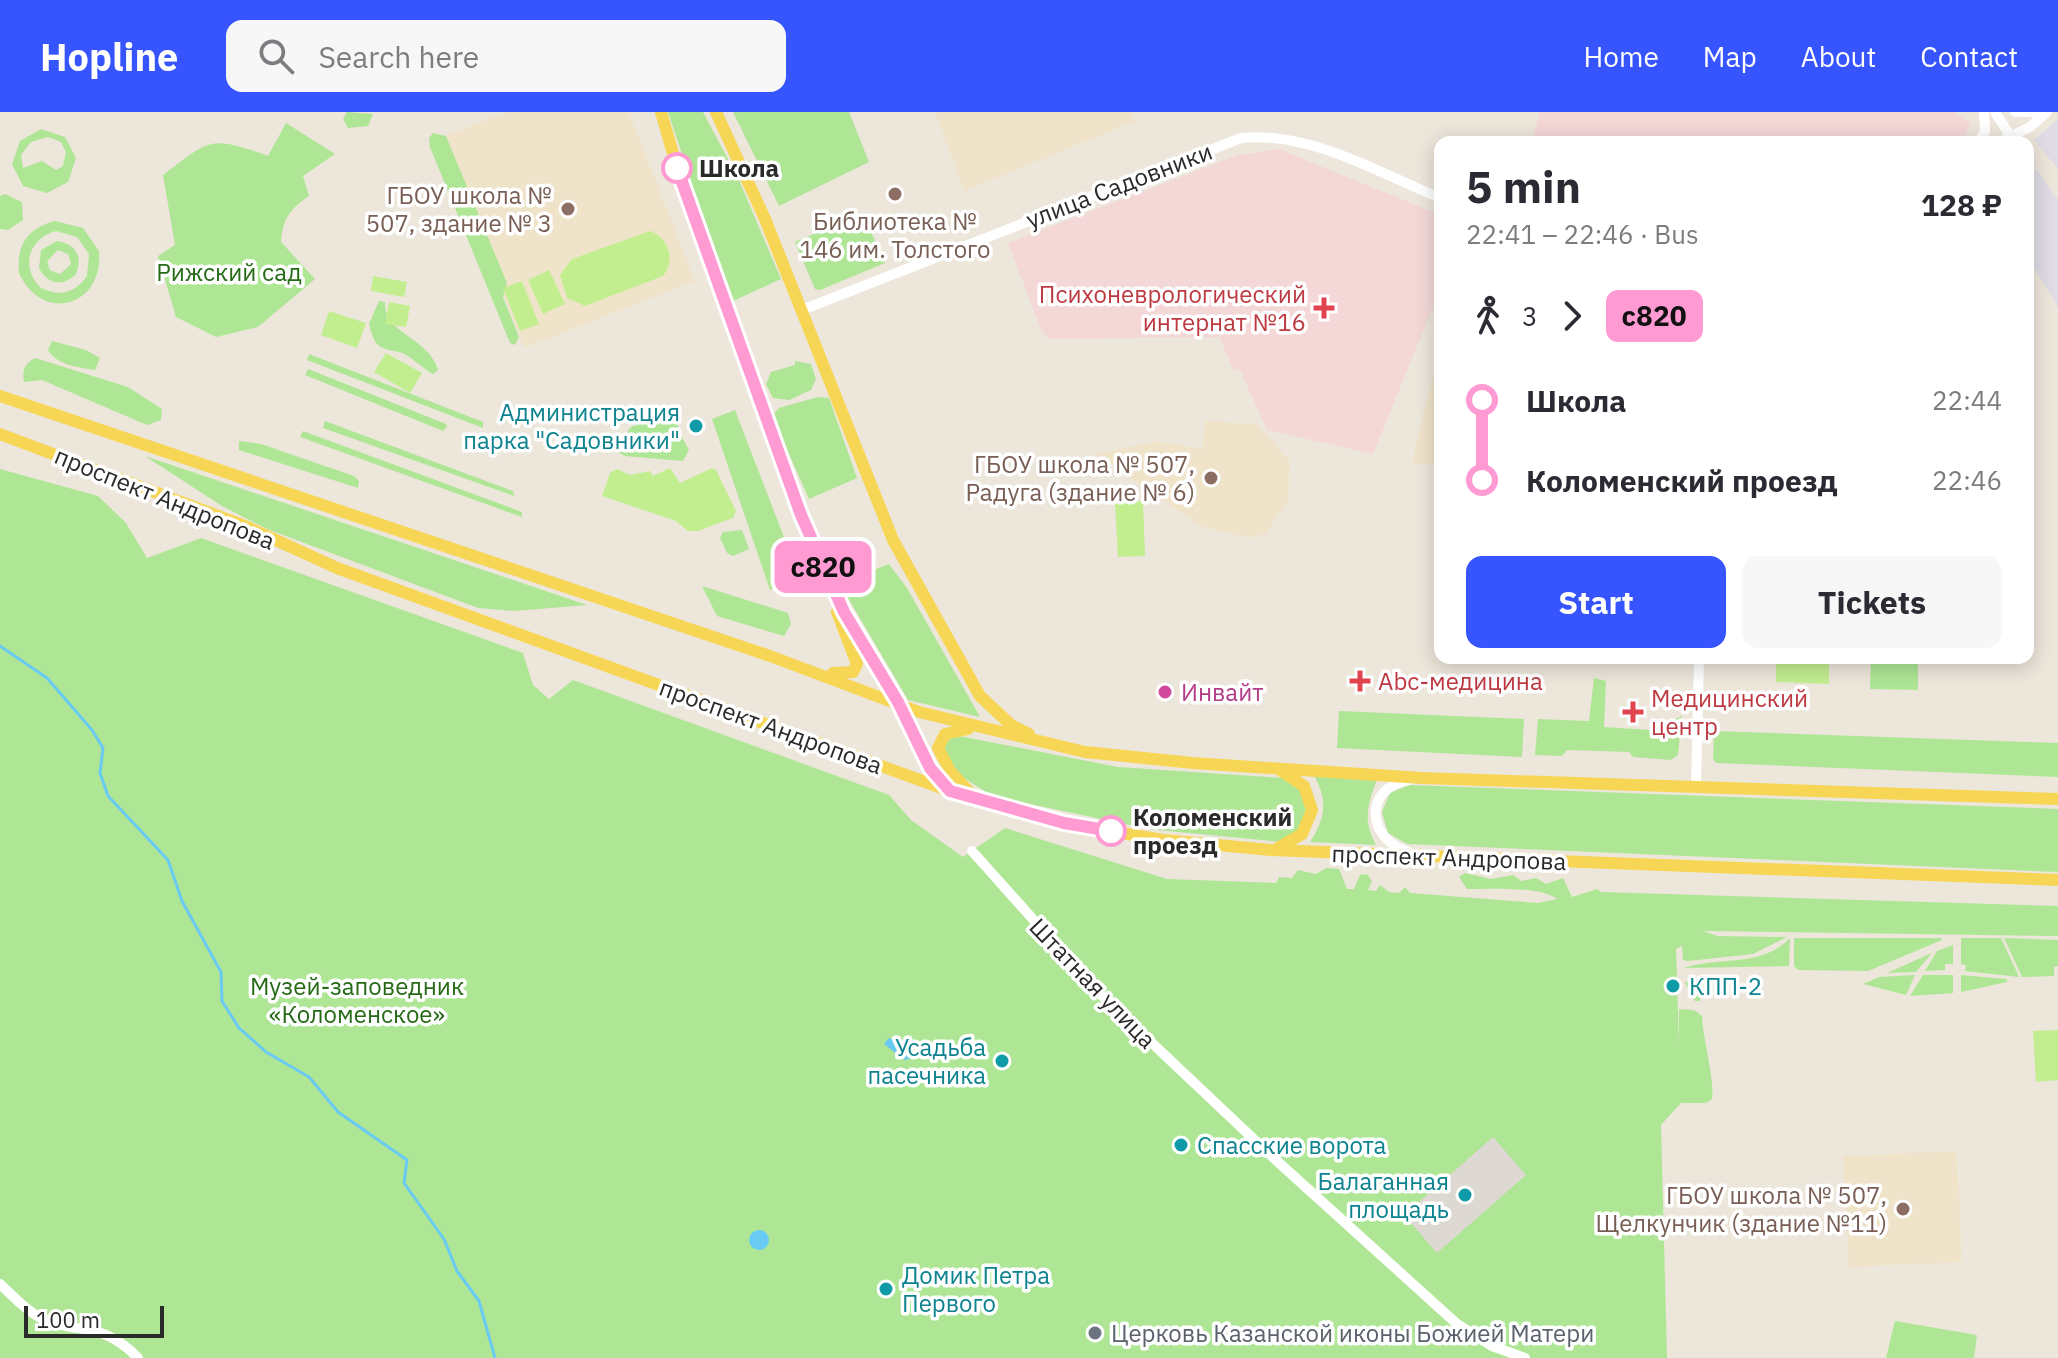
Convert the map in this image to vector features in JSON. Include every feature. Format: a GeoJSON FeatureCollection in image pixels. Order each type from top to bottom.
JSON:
{"type":"FeatureCollection","features":[{"type":"Feature","properties":{"kind":"main road"},"geometry":{"type":"LineString","coordinates":[[661,112],[680,178],[801,515],[835,594],[898,702],[930,768],[950,791]]}},
{"type":"Feature","properties":{"kind":"main road"},"geometry":{"type":"LineString","coordinates":[[716,112],[802,310],[893,540],[980,696],[1011,725],[1046,743]]}},
{"type":"Feature","properties":{"kind":"main road","name":"проспект Андропова"},"geometry":{"type":"LineString","coordinates":[[0,396],[818,673],[919,712],[1046,743],[1126,757],[1422,778],[2058,799]]}},
{"type":"Feature","properties":{"kind":"main road","name":"проспект Андропова"},"geometry":{"type":"LineString","coordinates":[[0,434],[245,526],[337,568],[950,791],[1064,823],[1152,839],[1271,850],[2058,880]]}},
{"type":"Feature","properties":{"kind":"main road"},"geometry":{"type":"LineString","coordinates":[[818,673],[844,674],[856,670],[856,657],[833,604],[835,594]]}},
{"type":"Feature","properties":{"kind":"main road"},"geometry":{"type":"LineString","coordinates":[[978,800],[950,771],[938,748],[942,737],[951,731],[980,728]]}},
{"type":"Feature","properties":{"kind":"main road"},"geometry":{"type":"LineString","coordinates":[[1271,850],[1299,837],[1309,823],[1312,810],[1302,783],[1276,768]]}},
{"type":"Feature","properties":{"kind":"street"},"geometry":{"type":"LineString","coordinates":[[1982,136],[1985,132],[1984,112]]}},
{"type":"Feature","properties":{"kind":"street"},"geometry":{"type":"LineString","coordinates":[[1995,112],[2010,136]]}},
{"type":"Feature","properties":{"kind":"street"},"geometry":{"type":"LineString","coordinates":[[2015,112],[2035,112]]}},
{"type":"Feature","properties":{"kind":"street"},"geometry":{"type":"LineString","coordinates":[[2012,136],[2047,112]]}},
{"type":"Feature","properties":{"kind":"street","name":"улица Садовники"},"geometry":{"type":"LineString","coordinates":[[802,310],[1241,138],[1270,135],[1301,141],[1434,196]]}},
{"type":"Feature","properties":{"kind":"street"},"geometry":{"type":"LineString","coordinates":[[1696,787],[1699,664]]}},
{"type":"Feature","properties":{"kind":"street"},"geometry":{"type":"LineString","coordinates":[[1422,778],[1397,782],[1387,788],[1378,802],[1376,821],[1390,844],[1427,857]]}},
{"type":"Feature","properties":{"kind":"street","name":"Штатная улица"},"geometry":{"type":"LineString","coordinates":[[972,851],[1099,993],[1457,1324],[1492,1346],[1525,1358]]}},
{"type":"Feature","properties":{"kind":"street"},"geometry":{"type":"LineString","coordinates":[[0,1284],[23,1307],[42,1318],[96,1329],[125,1344],[138,1358]]}},
{"type":"Feature","properties":{"kind":"shaded area","name":"ГБОУ школа № 507, здание № 3"},"geometry":{"type":"Polygon","coordinates":[[[507,112],[629,112],[695,281],[524,348],[442,137],[507,112]]]}},
{"type":"Feature","properties":{"kind":"shaded area"},"geometry":{"type":"Polygon","coordinates":[[[935,112],[1132,112],[1136,121],[964,191],[935,112]]]}},
{"type":"Feature","properties":{"kind":"shaded area"},"geometry":{"type":"Polygon","coordinates":[[[1540,112],[1955,112],[1970,123],[1965,136],[1534,136],[1540,112]]]}},
{"type":"Feature","properties":{"kind":"shaded area"},"geometry":{"type":"Polygon","coordinates":[[[2058,119],[2058,169],[2034,140],[2058,119]]]}},
{"type":"Feature","properties":{"kind":"shaded area","name":"Психоневрологический интернат №16"},"geometry":{"type":"Polygon","coordinates":[[[1279,149],[1434,213],[1434,305],[1373,454],[1267,430],[1239,368],[1233,370],[1220,337],[1049,339],[1042,332],[1008,243],[1238,155],[1279,149]]]}},
{"type":"Feature","properties":{"kind":"shaded area"},"geometry":{"type":"Polygon","coordinates":[[[2037,170],[2058,199],[2058,308],[2034,267],[2034,172],[2037,170]]]}},
{"type":"Feature","properties":{"kind":"shaded area"},"geometry":{"type":"Polygon","coordinates":[[[1434,374],[1434,464],[1413,463],[1434,374]]]}},
{"type":"Feature","properties":{"kind":"shaded area","name":"ГБОУ школа № 507, Радуга (здание № 6)"},"geometry":{"type":"Polygon","coordinates":[[[1205,421],[1256,424],[1290,461],[1288,500],[1266,533],[1250,538],[1203,527],[1095,454],[1158,441],[1202,449],[1205,421]]]}},
{"type":"Feature","properties":{"kind":"shaded area","name":"Балаганная площадь"},"geometry":{"type":"Polygon","coordinates":[[[1493,1137],[1526,1175],[1437,1253],[1404,1215],[1493,1137]]]}},
{"type":"Feature","properties":{"kind":"shaded area","name":"ГБОУ школа № 507, Щелкунчик (здание №11)"},"geometry":{"type":"Polygon","coordinates":[[[1957,1151],[1962,1262],[1849,1267],[1843,1156],[1957,1151]]]}},
{"type":"Feature","properties":{"kind":"green space"},"geometry":{"type":"Polygon","coordinates":[[[347,112],[373,114],[368,126],[348,128],[343,119],[347,112]]]}},
{"type":"Feature","properties":{"kind":"green space"},"geometry":{"type":"Polygon","coordinates":[[[668,112],[703,112],[739,180],[781,279],[731,302],[668,112]]]}},
{"type":"Feature","properties":{"kind":"green space"},"geometry":{"type":"Polygon","coordinates":[[[733,112],[849,112],[869,162],[779,206],[733,112]]]}},
{"type":"Feature","properties":{"kind":"green space","name":"Рижский сад"},"geometry":{"type":"Polygon","coordinates":[[[286,123],[335,154],[303,176],[309,196],[289,215],[282,234],[281,242],[315,279],[258,327],[216,337],[176,317],[158,256],[175,245],[163,175],[191,154],[211,144],[233,145],[268,156],[286,123]]]}},
{"type":"Feature","properties":{"kind":"green space"},"geometry":{"type":"Polygon","coordinates":[[[41,129],[65,137],[76,158],[68,182],[47,193],[23,186],[12,164],[20,141],[41,129]],[[48,137],[31,142],[21,155],[23,168],[42,161],[56,170],[63,166],[66,152],[61,142],[48,137]]]}},
{"type":"Feature","properties":{"kind":"green space"},"geometry":{"type":"Polygon","coordinates":[[[433,133],[446,136],[507,283],[503,297],[519,337],[515,345],[510,343],[430,147],[429,138],[433,133]]]}},
{"type":"Feature","properties":{"kind":"green space"},"geometry":{"type":"Polygon","coordinates":[[[5,194],[22,202],[23,220],[8,230],[0,229],[0,196],[5,194]]]}},
{"type":"Feature","properties":{"kind":"green space"},"geometry":{"type":"Polygon","coordinates":[[[854,217],[865,219],[885,263],[820,290],[815,289],[795,242],[854,217]]]}},
{"type":"Feature","properties":{"kind":"green space"},"geometry":{"type":"Polygon","coordinates":[[[55,221],[83,228],[99,251],[98,270],[92,285],[82,296],[70,302],[56,303],[42,299],[29,289],[19,273],[22,246],[31,233],[55,221]],[[56,231],[46,235],[33,247],[29,263],[34,280],[41,288],[67,292],[87,276],[89,254],[77,237],[56,231]]]}},
{"type":"Feature","properties":{"kind":"green space"},"geometry":{"type":"Polygon","coordinates":[[[650,231],[662,239],[668,250],[669,263],[663,276],[585,306],[567,298],[560,275],[572,259],[650,231]]]}},
{"type":"Feature","properties":{"kind":"green space"},"geometry":{"type":"Polygon","coordinates":[[[57,241],[69,245],[78,256],[76,274],[66,281],[51,281],[39,268],[41,250],[57,241]],[[58,250],[47,261],[50,270],[60,274],[71,264],[68,254],[58,250]]]}},
{"type":"Feature","properties":{"kind":"green space"},"geometry":{"type":"Polygon","coordinates":[[[549,270],[565,304],[543,314],[528,280],[549,270]]]}},
{"type":"Feature","properties":{"kind":"green space"},"geometry":{"type":"Polygon","coordinates":[[[373,276],[407,282],[404,297],[371,291],[373,276]]]}},
{"type":"Feature","properties":{"kind":"green space"},"geometry":{"type":"Polygon","coordinates":[[[522,281],[539,324],[520,331],[503,288],[522,281]]]}},
{"type":"Feature","properties":{"kind":"green space"},"geometry":{"type":"Polygon","coordinates":[[[379,301],[385,302],[391,321],[433,359],[438,370],[433,374],[407,356],[382,347],[373,338],[369,324],[379,301]]]}},
{"type":"Feature","properties":{"kind":"green space"},"geometry":{"type":"Polygon","coordinates":[[[389,302],[410,306],[406,327],[385,324],[389,302]]]}},
{"type":"Feature","properties":{"kind":"green space"},"geometry":{"type":"Polygon","coordinates":[[[329,311],[366,323],[357,348],[321,335],[329,311]]]}},
{"type":"Feature","properties":{"kind":"green space"},"geometry":{"type":"Polygon","coordinates":[[[52,341],[86,350],[100,358],[95,370],[69,365],[57,359],[48,350],[52,341]]]}},
{"type":"Feature","properties":{"kind":"green space"},"geometry":{"type":"Polygon","coordinates":[[[386,353],[422,373],[410,393],[374,372],[386,353]]]}},
{"type":"Feature","properties":{"kind":"green space"},"geometry":{"type":"Polygon","coordinates":[[[309,354],[483,422],[483,428],[307,360],[309,354]]]}},
{"type":"Feature","properties":{"kind":"green space"},"geometry":{"type":"Polygon","coordinates":[[[35,358],[128,387],[162,409],[161,420],[147,425],[42,380],[24,382],[25,368],[35,358]]]}},
{"type":"Feature","properties":{"kind":"green space"},"geometry":{"type":"Polygon","coordinates":[[[795,361],[811,364],[816,379],[811,390],[789,400],[773,398],[766,384],[771,372],[795,365],[795,361]]]}},
{"type":"Feature","properties":{"kind":"green space"},"geometry":{"type":"Polygon","coordinates":[[[308,369],[447,427],[443,431],[305,375],[308,369]]]}},
{"type":"Feature","properties":{"kind":"green space"},"geometry":{"type":"Polygon","coordinates":[[[818,397],[829,398],[857,478],[809,499],[772,416],[779,408],[818,397]]]}},
{"type":"Feature","properties":{"kind":"green space"},"geometry":{"type":"Polygon","coordinates":[[[735,410],[799,576],[770,590],[712,419],[735,410]]]}},
{"type":"Feature","properties":{"kind":"green space"},"geometry":{"type":"Polygon","coordinates":[[[675,411],[679,432],[689,450],[683,461],[625,456],[613,450],[631,427],[675,411]]]}},
{"type":"Feature","properties":{"kind":"green space"},"geometry":{"type":"Polygon","coordinates":[[[325,421],[513,491],[514,496],[323,428],[325,421]]]}},
{"type":"Feature","properties":{"kind":"green space"},"geometry":{"type":"Polygon","coordinates":[[[303,431],[522,512],[522,517],[300,437],[303,431]]]}},
{"type":"Feature","properties":{"kind":"green space"},"geometry":{"type":"Polygon","coordinates":[[[239,441],[261,444],[354,476],[359,481],[358,488],[239,450],[239,441]]]}},
{"type":"Feature","properties":{"kind":"green space"},"geometry":{"type":"Polygon","coordinates":[[[145,456],[587,605],[514,611],[478,608],[267,529],[222,506],[145,456]]]}},
{"type":"Feature","properties":{"kind":"green space"},"geometry":{"type":"Polygon","coordinates":[[[670,468],[680,483],[712,468],[716,470],[736,511],[733,518],[698,531],[688,531],[676,521],[602,496],[610,473],[617,469],[630,475],[650,471],[653,476],[670,468]]]}},
{"type":"Feature","properties":{"kind":"green space","name":"Музей-заповедник «Коломенское»"},"geometry":{"type":"Polygon","coordinates":[[[0,469],[98,496],[126,523],[147,558],[201,538],[523,653],[533,685],[549,699],[573,680],[889,795],[911,820],[963,857],[1005,828],[1167,879],[1276,883],[1279,877],[1292,878],[1298,870],[1316,874],[1326,868],[1339,869],[1347,889],[1354,889],[1360,875],[1367,874],[1372,881],[1368,890],[1376,891],[1380,885],[1389,892],[1399,893],[1405,887],[1410,893],[1538,903],[1557,899],[1527,890],[1467,889],[1459,877],[1465,873],[1491,879],[1513,875],[1521,881],[1536,878],[1546,884],[1563,878],[1572,897],[1597,889],[1601,892],[2058,906],[2058,936],[1703,931],[1717,936],[1787,937],[1753,954],[1688,961],[1683,960],[1682,946],[1676,949],[1679,1046],[1679,1009],[1694,1010],[1702,1016],[1712,1099],[1706,1103],[1681,1103],[1661,1125],[1667,1358],[0,1358],[0,469]]]}},
{"type":"Feature","properties":{"kind":"green space"},"geometry":{"type":"Polygon","coordinates":[[[1143,501],[1145,556],[1118,557],[1115,503],[1143,501]]]}},
{"type":"Feature","properties":{"kind":"green space"},"geometry":{"type":"Polygon","coordinates":[[[742,530],[749,549],[733,556],[727,553],[720,538],[723,532],[742,530]]]}},
{"type":"Feature","properties":{"kind":"green space"},"geometry":{"type":"Polygon","coordinates":[[[889,564],[907,588],[980,717],[908,700],[848,598],[848,580],[889,564]]]}},
{"type":"Feature","properties":{"kind":"green space"},"geometry":{"type":"Polygon","coordinates":[[[702,586],[788,613],[791,624],[784,636],[717,616],[702,586]]]}},
{"type":"Feature","properties":{"kind":"green space"},"geometry":{"type":"Polygon","coordinates":[[[1776,664],[1829,664],[1829,684],[1776,682],[1776,664]]]}},
{"type":"Feature","properties":{"kind":"green space"},"geometry":{"type":"Polygon","coordinates":[[[1871,664],[1918,664],[1918,690],[1870,689],[1871,664]]]}},
{"type":"Feature","properties":{"kind":"green space"},"geometry":{"type":"Polygon","coordinates":[[[1594,678],[1606,681],[1604,727],[1650,730],[1682,716],[1678,755],[1671,760],[1633,757],[1629,752],[1567,750],[1562,756],[1535,755],[1538,719],[1589,721],[1594,678]]]}},
{"type":"Feature","properties":{"kind":"green space"},"geometry":{"type":"Polygon","coordinates":[[[1339,711],[1524,719],[1522,757],[1337,748],[1339,711]]]}},
{"type":"Feature","properties":{"kind":"green space"},"geometry":{"type":"Polygon","coordinates":[[[1714,731],[2058,743],[2058,777],[1716,763],[1713,759],[1714,731]]]}},
{"type":"Feature","properties":{"kind":"green space"},"geometry":{"type":"Polygon","coordinates":[[[954,735],[1118,767],[1283,778],[1301,789],[1307,809],[1297,834],[1281,842],[1148,829],[986,792],[961,776],[947,759],[943,746],[954,735]]]}},
{"type":"Feature","properties":{"kind":"green space"},"geometry":{"type":"Polygon","coordinates":[[[1315,777],[1377,779],[1368,812],[1369,828],[1376,845],[1310,842],[1323,810],[1322,794],[1315,777]]]}},
{"type":"Feature","properties":{"kind":"green space"},"geometry":{"type":"Polygon","coordinates":[[[1409,785],[2058,809],[2058,872],[1407,844],[1388,833],[1382,812],[1390,793],[1409,785]]]}},
{"type":"Feature","properties":{"kind":"green space"},"geometry":{"type":"Polygon","coordinates":[[[1790,938],[1789,966],[1684,968],[1753,958],[1779,947],[1790,938]]]}},
{"type":"Feature","properties":{"kind":"green space"},"geometry":{"type":"Polygon","coordinates":[[[1794,938],[1942,940],[1868,971],[1798,970],[1794,966],[1794,938]]]}},
{"type":"Feature","properties":{"kind":"green space"},"geometry":{"type":"Polygon","coordinates":[[[1961,938],[2001,938],[2019,977],[1965,971],[1966,965],[1961,964],[1961,938]]]}},
{"type":"Feature","properties":{"kind":"green space"},"geometry":{"type":"Polygon","coordinates":[[[2004,938],[2058,940],[2058,966],[2054,967],[2054,976],[2022,977],[2004,938]]]}},
{"type":"Feature","properties":{"kind":"green space"},"geometry":{"type":"Polygon","coordinates":[[[1953,945],[1953,964],[1945,964],[1945,970],[1925,971],[1937,951],[1953,945]]]}},
{"type":"Feature","properties":{"kind":"green space"},"geometry":{"type":"Polygon","coordinates":[[[1932,953],[1916,972],[1887,973],[1932,953]]]}},
{"type":"Feature","properties":{"kind":"green space"},"geometry":{"type":"Polygon","coordinates":[[[1915,975],[1906,995],[1863,984],[1879,977],[1915,975]]]}},
{"type":"Feature","properties":{"kind":"green space"},"geometry":{"type":"Polygon","coordinates":[[[1923,975],[1953,975],[1953,993],[1910,996],[1923,975]]]}},
{"type":"Feature","properties":{"kind":"green space"},"geometry":{"type":"Polygon","coordinates":[[[1961,975],[2007,979],[2007,982],[1961,992],[1961,975]]]}},
{"type":"Feature","properties":{"kind":"green space"},"geometry":{"type":"Polygon","coordinates":[[[1692,978],[1704,981],[1700,1001],[1695,1001],[1685,983],[1692,978]]]}},
{"type":"Feature","properties":{"kind":"green space"},"geometry":{"type":"Polygon","coordinates":[[[2058,1030],[2058,1080],[2036,1082],[2033,1031],[2058,1030]]]}},
{"type":"Feature","properties":{"kind":"green space"},"geometry":{"type":"Polygon","coordinates":[[[1895,1321],[1977,1335],[1974,1358],[1886,1358],[1895,1321]]]}},
{"type":"Feature","properties":{"kind":"water"},"geometry":{"type":"Polygon","coordinates":[[[889,1038],[903,1043],[913,1058],[904,1060],[884,1044],[889,1038]]]}},
{"type":"Feature","properties":{"kind":"water"},"geometry":{"type":"Polygon","coordinates":[[[755,1230],[763,1230],[769,1240],[763,1250],[755,1250],[749,1244],[749,1236],[755,1230]]]}},
{"type":"Feature","properties":{"kind":"waterway"},"geometry":{"type":"LineString","coordinates":[[0,646],[47,678],[92,730],[103,748],[100,773],[108,796],[168,860],[182,901],[221,972],[222,1001],[239,1028],[266,1052],[309,1077],[338,1112],[407,1160],[404,1183],[444,1239],[457,1271],[479,1301],[495,1358]]}},
{"type":"Feature","properties":{"kind":"bus line","name":"с820"},"geometry":{"type":"LineString","coordinates":[[677,168],[801,515],[844,612],[898,702],[930,768],[950,791],[1064,823],[1111,831]]}},
{"type":"Feature","properties":{"kind":"place","name":"Школа"},"geometry":{"type":"Point","coordinates":[677,168]}},
{"type":"Feature","properties":{"kind":"place","name":"Библиотека № 146 им. Толстого"},"geometry":{"type":"Point","coordinates":[895,194]}},
{"type":"Feature","properties":{"kind":"place","name":"ГБОУ школа № 507, здание № 3"},"geometry":{"type":"Point","coordinates":[568,209]}},
{"type":"Feature","properties":{"kind":"place","name":"Психоневрологический интернат №16"},"geometry":{"type":"Point","coordinates":[1324,308]}},
{"type":"Feature","properties":{"kind":"place","name":"Администрация парка \"Садовники\""},"geometry":{"type":"Point","coordinates":[696,426]}},
{"type":"Feature","properties":{"kind":"place","name":"ГБОУ школа № 507, Радуга (здание № 6)"},"geometry":{"type":"Point","coordinates":[1211,478]}},
{"type":"Feature","properties":{"kind":"place","name":"Abc-медицина"},"geometry":{"type":"Point","coordinates":[1360,681]}},
{"type":"Feature","properties":{"kind":"place","name":"Инвайт"},"geometry":{"type":"Point","coordinates":[1165,692]}},
{"type":"Feature","properties":{"kind":"place","name":"Медицинский центр"},"geometry":{"type":"Point","coordinates":[1633,712]}},
{"type":"Feature","properties":{"kind":"place","name":"Коломенский проезд"},"geometry":{"type":"Point","coordinates":[1111,831]}},
{"type":"Feature","properties":{"kind":"place","name":"КПП-2"},"geometry":{"type":"Point","coordinates":[1673,986]}},
{"type":"Feature","properties":{"kind":"place","name":"Усадьба пасечника"},"geometry":{"type":"Point","coordinates":[1002,1061]}},
{"type":"Feature","properties":{"kind":"place","name":"Спасские ворота"},"geometry":{"type":"Point","coordinates":[1181,1145]}},
{"type":"Feature","properties":{"kind":"place","name":"Балаганная площадь"},"geometry":{"type":"Point","coordinates":[1465,1195]}},
{"type":"Feature","properties":{"kind":"place","name":"ГБОУ школа № 507, Щелкунчик (здание №11)"},"geometry":{"type":"Point","coordinates":[1903,1209]}},
{"type":"Feature","properties":{"kind":"place","name":"Домик Петра Первого"},"geometry":{"type":"Point","coordinates":[886,1289]}},
{"type":"Feature","properties":{"kind":"place","name":"Церковь Казанской иконы Божией Матери"},"geometry":{"type":"Point","coordinates":[1095,1333]}}]}
